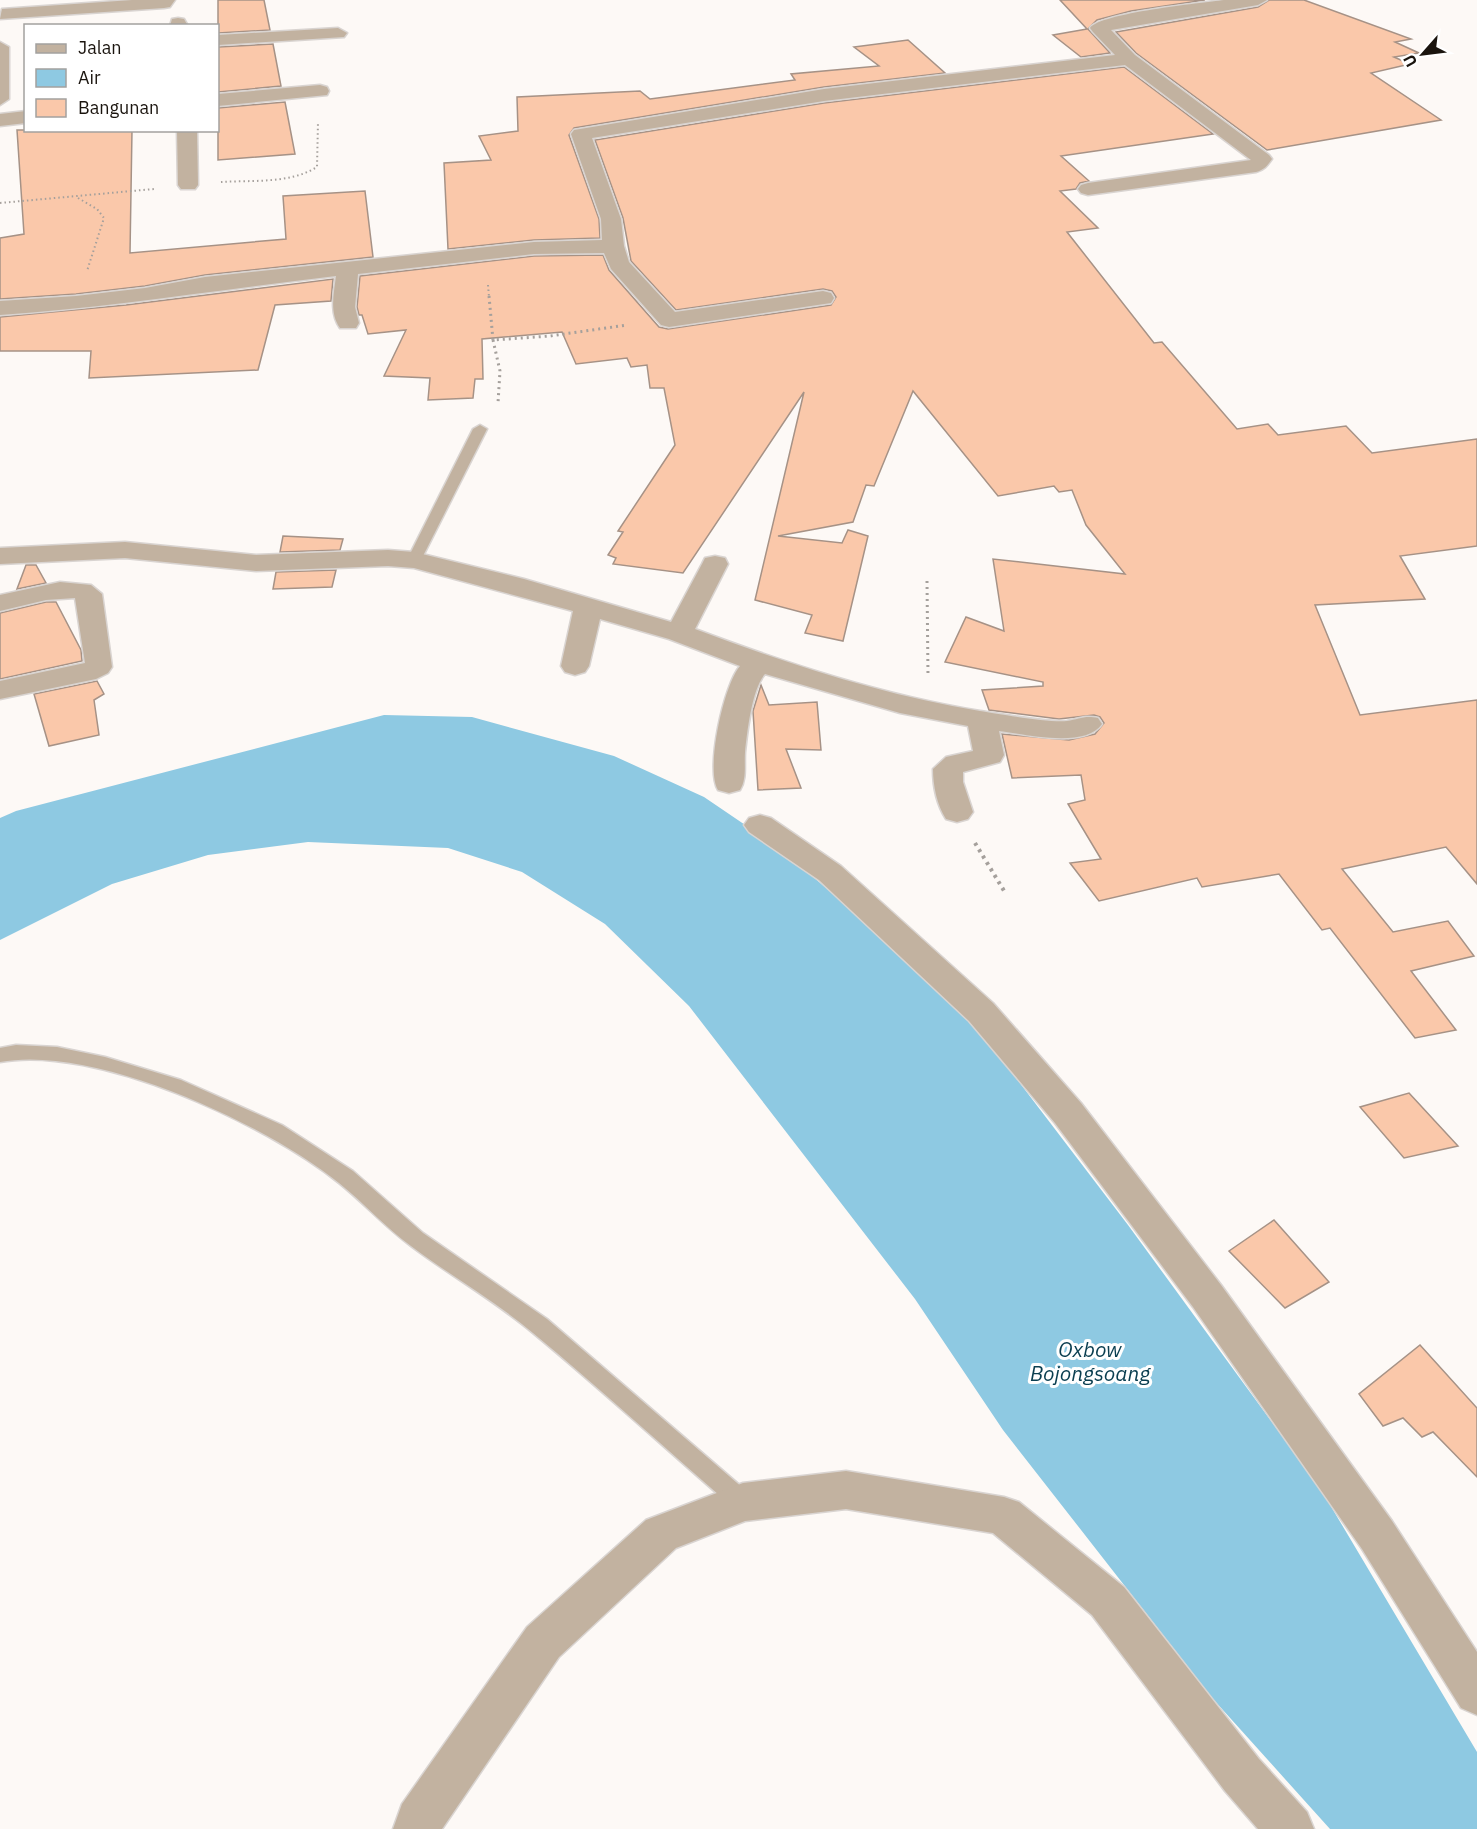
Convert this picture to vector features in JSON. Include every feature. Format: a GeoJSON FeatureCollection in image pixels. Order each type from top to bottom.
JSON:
{"type":"FeatureCollection","features":[{"type":"Feature","properties":{"kind":"street"},"geometry":{"type":"LineString","coordinates":[[0,38],[3,7],[164,3],[166,0]]}},
{"type":"Feature","properties":{"kind":"street"},"geometry":{"type":"LineString","coordinates":[[1088,189],[1256,166],[1262,159],[1129,59],[1099,28],[1114,22],[1258,0]]}},
{"type":"Feature","properties":{"kind":"street"},"geometry":{"type":"LineString","coordinates":[[219,40],[338,33]]}},
{"type":"Feature","properties":{"kind":"street"},"geometry":{"type":"LineString","coordinates":[[0,47],[0,70],[3,85],[0,99]]}},
{"type":"Feature","properties":{"kind":"street"},"geometry":{"type":"LineString","coordinates":[[823,298],[669,320],[619,264],[613,246],[611,219],[581,134],[889,87],[1129,59]]}},
{"type":"Feature","properties":{"kind":"street"},"geometry":{"type":"LineString","coordinates":[[873,72],[889,87]]}},
{"type":"Feature","properties":{"kind":"street"},"geometry":{"type":"LineString","coordinates":[[219,100],[320,91]]}},
{"type":"Feature","properties":{"kind":"street"},"geometry":{"type":"LineString","coordinates":[[0,120],[24,117]]}},
{"type":"Feature","properties":{"kind":"street"},"geometry":{"type":"LineString","coordinates":[[187,132],[188,185]]}},
{"type":"Feature","properties":{"kind":"street"},"geometry":{"type":"LineString","coordinates":[[0,308],[76,303],[145,295],[205,284],[534,248],[613,246]]}},
{"type":"Feature","properties":{"kind":"street"},"geometry":{"type":"LineString","coordinates":[[347,270],[344,307],[348,323]]}},
{"type":"Feature","properties":{"kind":"street"},"geometry":{"type":"LineString","coordinates":[[0,555],[125,550],[256,563],[388,558],[414,560],[514,585],[679,633],[881,712],[928,710],[982,720],[1067,730],[1087,724]]}},
{"type":"Feature","properties":{"kind":"street"},"geometry":{"type":"LineString","coordinates":[[679,633],[715,564]]}},
{"type":"Feature","properties":{"kind":"street"},"geometry":{"type":"LineString","coordinates":[[0,603],[71,588],[85,591],[88,594],[99,663],[98,667],[86,673],[0,690]]}},
{"type":"Feature","properties":{"kind":"street"},"geometry":{"type":"LineString","coordinates":[[575,666],[588,608]]}},
{"type":"Feature","properties":{"kind":"street"},"geometry":{"type":"LineString","coordinates":[[729,783],[730,752],[741,692],[747,676],[759,663]]}},
{"type":"Feature","properties":{"kind":"street"},"geometry":{"type":"LineString","coordinates":[[957,812],[948,782],[948,769],[955,763],[984,759],[989,754],[982,720]]}},
{"type":"Feature","properties":{"kind":"street"},"geometry":{"type":"LineString","coordinates":[[760,825],[830,873],[981,1012],[1068,1113],[1207,1296],[1377,1535],[1477,1693]]}},
{"type":"Feature","properties":{"kind":"street"},"geometry":{"type":"LineString","coordinates":[[417,1829],[419,1821],[543,1642],[661,1534],[743,1502],[846,1490],[1004,1516],[1108,1601],[1242,1775],[1290,1829]]}},
{"type":"Feature","properties":{"kind":"lane"},"geometry":{"type":"LineString","coordinates":[[414,560],[480,429]]}},
{"type":"Feature","properties":{"kind":"lane"},"geometry":{"type":"LineString","coordinates":[[0,1055],[16,1052],[36,1053],[98,1062],[174,1085],[275,1130],[346,1177],[416,1239],[539,1325],[743,1502]]}},
{"type":"Feature","properties":{"kind":"path"},"geometry":{"type":"LineString","coordinates":[[76,303],[104,219],[97,209],[77,198]]}},
{"type":"Feature","properties":{"kind":"path"},"geometry":{"type":"LineString","coordinates":[[477,255],[491,300],[493,340],[500,361],[501,390],[498,403]]}},
{"type":"Feature","properties":{"kind":"path"},"geometry":{"type":"LineString","coordinates":[[493,340],[550,336],[669,320]]}},
{"type":"Feature","properties":{"kind":"path"},"geometry":{"type":"LineString","coordinates":[[927,581],[928,710]]}},
{"type":"Feature","properties":{"kind":"path"},"geometry":{"type":"LineString","coordinates":[[957,812],[1006,894]]}},
{"type":"Feature","properties":{"kind":"water","name":"Oxbow Bojongsoang"},"geometry":{"type":"Polygon","coordinates":[[[384,715],[472,717],[614,756],[704,797],[782,850],[878,933],[971,1019],[1128,1225],[1320,1488],[1477,1752],[1477,1829],[1330,1829],[1213,1699],[1003,1430],[915,1299],[689,1006],[605,924],[522,872],[448,848],[308,842],[208,855],[112,884],[0,940],[0,818],[16,811],[384,715]]]}},
{"type":"Feature","properties":{"kind":"building"},"geometry":{"type":"Polygon","coordinates":[[[218,0],[264,0],[270,30],[219,33],[218,0]]]}},
{"type":"Feature","properties":{"kind":"building"},"geometry":{"type":"Polygon","coordinates":[[[1060,0],[1205,0],[1131,11],[1097,20],[1088,29],[1110,53],[1081,57],[1053,35],[1087,29],[1060,0]]]}},
{"type":"Feature","properties":{"kind":"building"},"geometry":{"type":"Polygon","coordinates":[[[1269,0],[1304,0],[1411,39],[1395,42],[1419,53],[1394,57],[1410,64],[1371,73],[1441,120],[1267,150],[1136,53],[1116,32],[1258,7],[1269,0]]]}},
{"type":"Feature","properties":{"kind":"building"},"geometry":{"type":"Polygon","coordinates":[[[908,40],[945,73],[824,87],[574,128],[569,135],[599,219],[600,238],[534,240],[448,249],[444,163],[491,160],[479,136],[518,131],[517,97],[640,91],[650,99],[795,80],[791,74],[879,66],[854,47],[908,40]]]}},
{"type":"Feature","properties":{"kind":"building"},"geometry":{"type":"Polygon","coordinates":[[[273,44],[281,86],[219,92],[219,47],[273,44]]]}},
{"type":"Feature","properties":{"kind":"building"},"geometry":{"type":"Polygon","coordinates":[[[1124,67],[1213,134],[1061,156],[1089,181],[1080,183],[1076,189],[1060,191],[1098,228],[1067,232],[1154,343],[1162,342],[1237,429],[1268,424],[1278,435],[1346,426],[1372,453],[1477,439],[1477,546],[1400,556],[1425,599],[1315,605],[1360,715],[1477,700],[1477,884],[1446,847],[1342,869],[1393,932],[1448,921],[1474,956],[1411,971],[1456,1030],[1415,1038],[1330,928],[1322,930],[1279,874],[1202,887],[1197,878],[1099,901],[1070,863],[1101,859],[1068,804],[1085,800],[1081,775],[1012,778],[1002,734],[1069,740],[1095,734],[1104,723],[1100,717],[1094,715],[1059,719],[989,710],[982,690],[1043,686],[1043,682],[945,662],[966,617],[1004,631],[993,559],[1125,574],[1086,525],[1072,490],[1059,492],[1054,486],[998,496],[913,391],[874,486],[866,485],[853,522],[778,536],[842,543],[848,530],[868,536],[843,641],[805,633],[812,615],[755,600],[804,392],[683,573],[613,564],[616,558],[608,555],[623,532],[618,531],[675,445],[664,388],[650,388],[647,365],[631,367],[627,358],[576,364],[562,332],[482,339],[483,379],[475,379],[473,398],[428,400],[430,378],[384,376],[406,330],[368,334],[362,315],[359,315],[357,307],[360,276],[534,256],[603,255],[609,270],[659,327],[668,329],[831,305],[836,297],[832,291],[823,289],[676,310],[631,261],[623,218],[595,140],[824,103],[1124,67]]]}},
{"type":"Feature","properties":{"kind":"building"},"geometry":{"type":"Polygon","coordinates":[[[285,102],[295,154],[218,160],[219,108],[285,102]]]}},
{"type":"Feature","properties":{"kind":"building"},"geometry":{"type":"Polygon","coordinates":[[[17,130],[24,130],[24,132],[132,132],[130,253],[286,239],[283,196],[365,191],[373,257],[205,275],[145,286],[76,294],[0,299],[0,238],[24,234],[17,130]]]}},
{"type":"Feature","properties":{"kind":"building"},"geometry":{"type":"Polygon","coordinates":[[[333,279],[331,301],[275,305],[258,370],[89,378],[91,351],[0,351],[0,317],[126,305],[333,279]]]}},
{"type":"Feature","properties":{"kind":"building"},"geometry":{"type":"Polygon","coordinates":[[[283,536],[343,539],[340,550],[280,552],[283,536]]]}},
{"type":"Feature","properties":{"kind":"building"},"geometry":{"type":"Polygon","coordinates":[[[26,565],[36,565],[46,583],[17,589],[26,565]]]}},
{"type":"Feature","properties":{"kind":"building"},"geometry":{"type":"Polygon","coordinates":[[[336,570],[332,587],[273,589],[276,572],[336,570]]]}},
{"type":"Feature","properties":{"kind":"building"},"geometry":{"type":"Polygon","coordinates":[[[46,602],[56,602],[81,650],[82,661],[0,679],[0,613],[46,602]]]}},
{"type":"Feature","properties":{"kind":"building"},"geometry":{"type":"Polygon","coordinates":[[[97,681],[104,694],[94,700],[99,735],[49,746],[34,694],[97,681]]]}},
{"type":"Feature","properties":{"kind":"building"},"geometry":{"type":"Polygon","coordinates":[[[761,685],[769,705],[817,702],[821,750],[786,749],[801,788],[758,790],[753,711],[761,685]]]}},
{"type":"Feature","properties":{"kind":"building"},"geometry":{"type":"Polygon","coordinates":[[[1409,1093],[1458,1146],[1404,1158],[1360,1107],[1409,1093]]]}},
{"type":"Feature","properties":{"kind":"building"},"geometry":{"type":"Polygon","coordinates":[[[1274,1220],[1329,1282],[1285,1308],[1229,1251],[1274,1220]]]}},
{"type":"Feature","properties":{"kind":"building"},"geometry":{"type":"Polygon","coordinates":[[[1420,1345],[1477,1408],[1477,1477],[1433,1432],[1422,1437],[1403,1418],[1383,1426],[1359,1394],[1420,1345]]]}}]}
